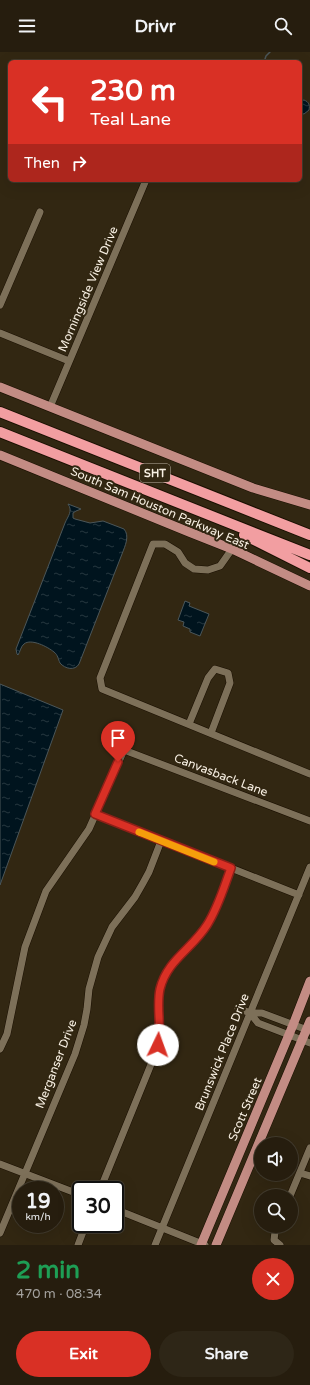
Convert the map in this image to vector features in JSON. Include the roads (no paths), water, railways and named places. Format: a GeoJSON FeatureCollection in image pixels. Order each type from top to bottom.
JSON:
{"type":"FeatureCollection","features":[{"type":"Feature","properties":{"kind":"highway","name":"SHT"},"geometry":{"type":"LineString","coordinates":[[0,412],[310,535]]}},
{"type":"Feature","properties":{"kind":"highway","name":"SHT"},"geometry":{"type":"LineString","coordinates":[[0,432],[310,555]]}},
{"type":"Feature","properties":{"kind":"highway"},"geometry":{"type":"LineString","coordinates":[[180,503],[310,568]]}},
{"type":"Feature","properties":{"kind":"highway"},"geometry":{"type":"LineString","coordinates":[[251,511],[310,528]]}},
{"type":"Feature","properties":{"kind":"main road"},"geometry":{"type":"LineString","coordinates":[[0,387],[253,488],[310,505]]}},
{"type":"Feature","properties":{"kind":"main road","name":"South Sam Houston Parkway East"},"geometry":{"type":"LineString","coordinates":[[0,455],[232,550],[310,586]]}},
{"type":"Feature","properties":{"kind":"main road","name":"Scott Street"},"geometry":{"type":"LineString","coordinates":[[202,1244],[310,981]]}},
{"type":"Feature","properties":{"kind":"main road"},"geometry":{"type":"LineString","coordinates":[[216,1245],[306,1042],[310,1021]]}},
{"type":"Feature","properties":{"kind":"street","name":"Morningside View Drive"},"geometry":{"type":"LineString","coordinates":[[50,407],[145,182]]}},
{"type":"Feature","properties":{"kind":"street"},"geometry":{"type":"LineString","coordinates":[[0,305],[40,212]]}},
{"type":"Feature","properties":{"kind":"street"},"geometry":{"type":"LineString","coordinates":[[0,333],[69,361]]}},
{"type":"Feature","properties":{"kind":"street"},"geometry":{"type":"LineString","coordinates":[[232,550],[220,566],[208,570],[194,569],[185,563],[178,552],[165,544],[153,544],[100,678],[102,689],[310,774]]}},
{"type":"Feature","properties":{"kind":"street"},"geometry":{"type":"LineString","coordinates":[[189,724],[208,678],[215,669],[228,674],[230,683],[211,733]]}},
{"type":"Feature","properties":{"kind":"street","name":"Canvasback Lane"},"geometry":{"type":"LineString","coordinates":[[95,814],[124,750],[310,821]]}},
{"type":"Feature","properties":{"kind":"street"},"geometry":{"type":"LineString","coordinates":[[0,1049],[7,1034],[25,947],[46,891],[89,829],[95,814],[299,895]]}},
{"type":"Feature","properties":{"kind":"street","name":"Merganser Drive"},"geometry":{"type":"LineString","coordinates":[[0,1233],[77,1048],[84,1025],[89,989],[98,957],[112,927],[143,883],[162,841]]}},
{"type":"Feature","properties":{"kind":"street","name":"Brunswick Place Drive"},"geometry":{"type":"LineString","coordinates":[[155,1245],[310,867]]}},
{"type":"Feature","properties":{"kind":"street"},"geometry":{"type":"LineString","coordinates":[[104,1181],[156,1051],[160,1035],[160,989],[171,965],[178,956],[200,935],[212,916],[231,868]]}},
{"type":"Feature","properties":{"kind":"street"},"geometry":{"type":"LineString","coordinates":[[238,1008],[250,1013],[262,1013],[308,1031]]}},
{"type":"Feature","properties":{"kind":"street"},"geometry":{"type":"LineString","coordinates":[[250,1013],[258,1023],[306,1042]]}},
{"type":"Feature","properties":{"kind":"street"},"geometry":{"type":"LineString","coordinates":[[293,1189],[310,1148]]}},
{"type":"Feature","properties":{"kind":"street"},"geometry":{"type":"LineString","coordinates":[[0,1164],[72,1192]]}},
{"type":"Feature","properties":{"kind":"street"},"geometry":{"type":"LineString","coordinates":[[300,1173],[310,1176]]}},
{"type":"Feature","properties":{"kind":"street"},"geometry":{"type":"LineString","coordinates":[[124,1213],[202,1244]]}},
{"type":"Feature","properties":{"kind":"street"},"geometry":{"type":"LineString","coordinates":[[78,1245],[83,1233]]}},
{"type":"Feature","properties":{"kind":"street"},"geometry":{"type":"LineString","coordinates":[[275,1233],[277,1243]]}},
{"type":"Feature","properties":{"kind":"water"},"geometry":{"type":"Polygon","coordinates":[[[302,100],[304,100],[309,104],[309,110],[304,114],[302,114],[302,100]]]}},
{"type":"Feature","properties":{"kind":"water"},"geometry":{"type":"Polygon","coordinates":[[[68,504],[81,509],[73,513],[73,518],[90,523],[103,521],[124,529],[127,535],[124,548],[79,664],[75,668],[67,668],[62,665],[55,653],[39,644],[27,642],[22,646],[18,655],[16,649],[65,523],[70,514],[68,504]]]}},
{"type":"Feature","properties":{"kind":"water"},"geometry":{"type":"Polygon","coordinates":[[[185,601],[190,603],[189,606],[209,614],[200,636],[190,632],[190,629],[183,626],[184,622],[178,620],[185,601]]]}},
{"type":"Feature","properties":{"kind":"water"},"geometry":{"type":"Polygon","coordinates":[[[0,684],[63,710],[0,885],[0,684]]]}},
{"type":"Feature","properties":{"kind":"waterway"},"geometry":{"type":"LineString","coordinates":[[265,60],[270,52]]}}]}
